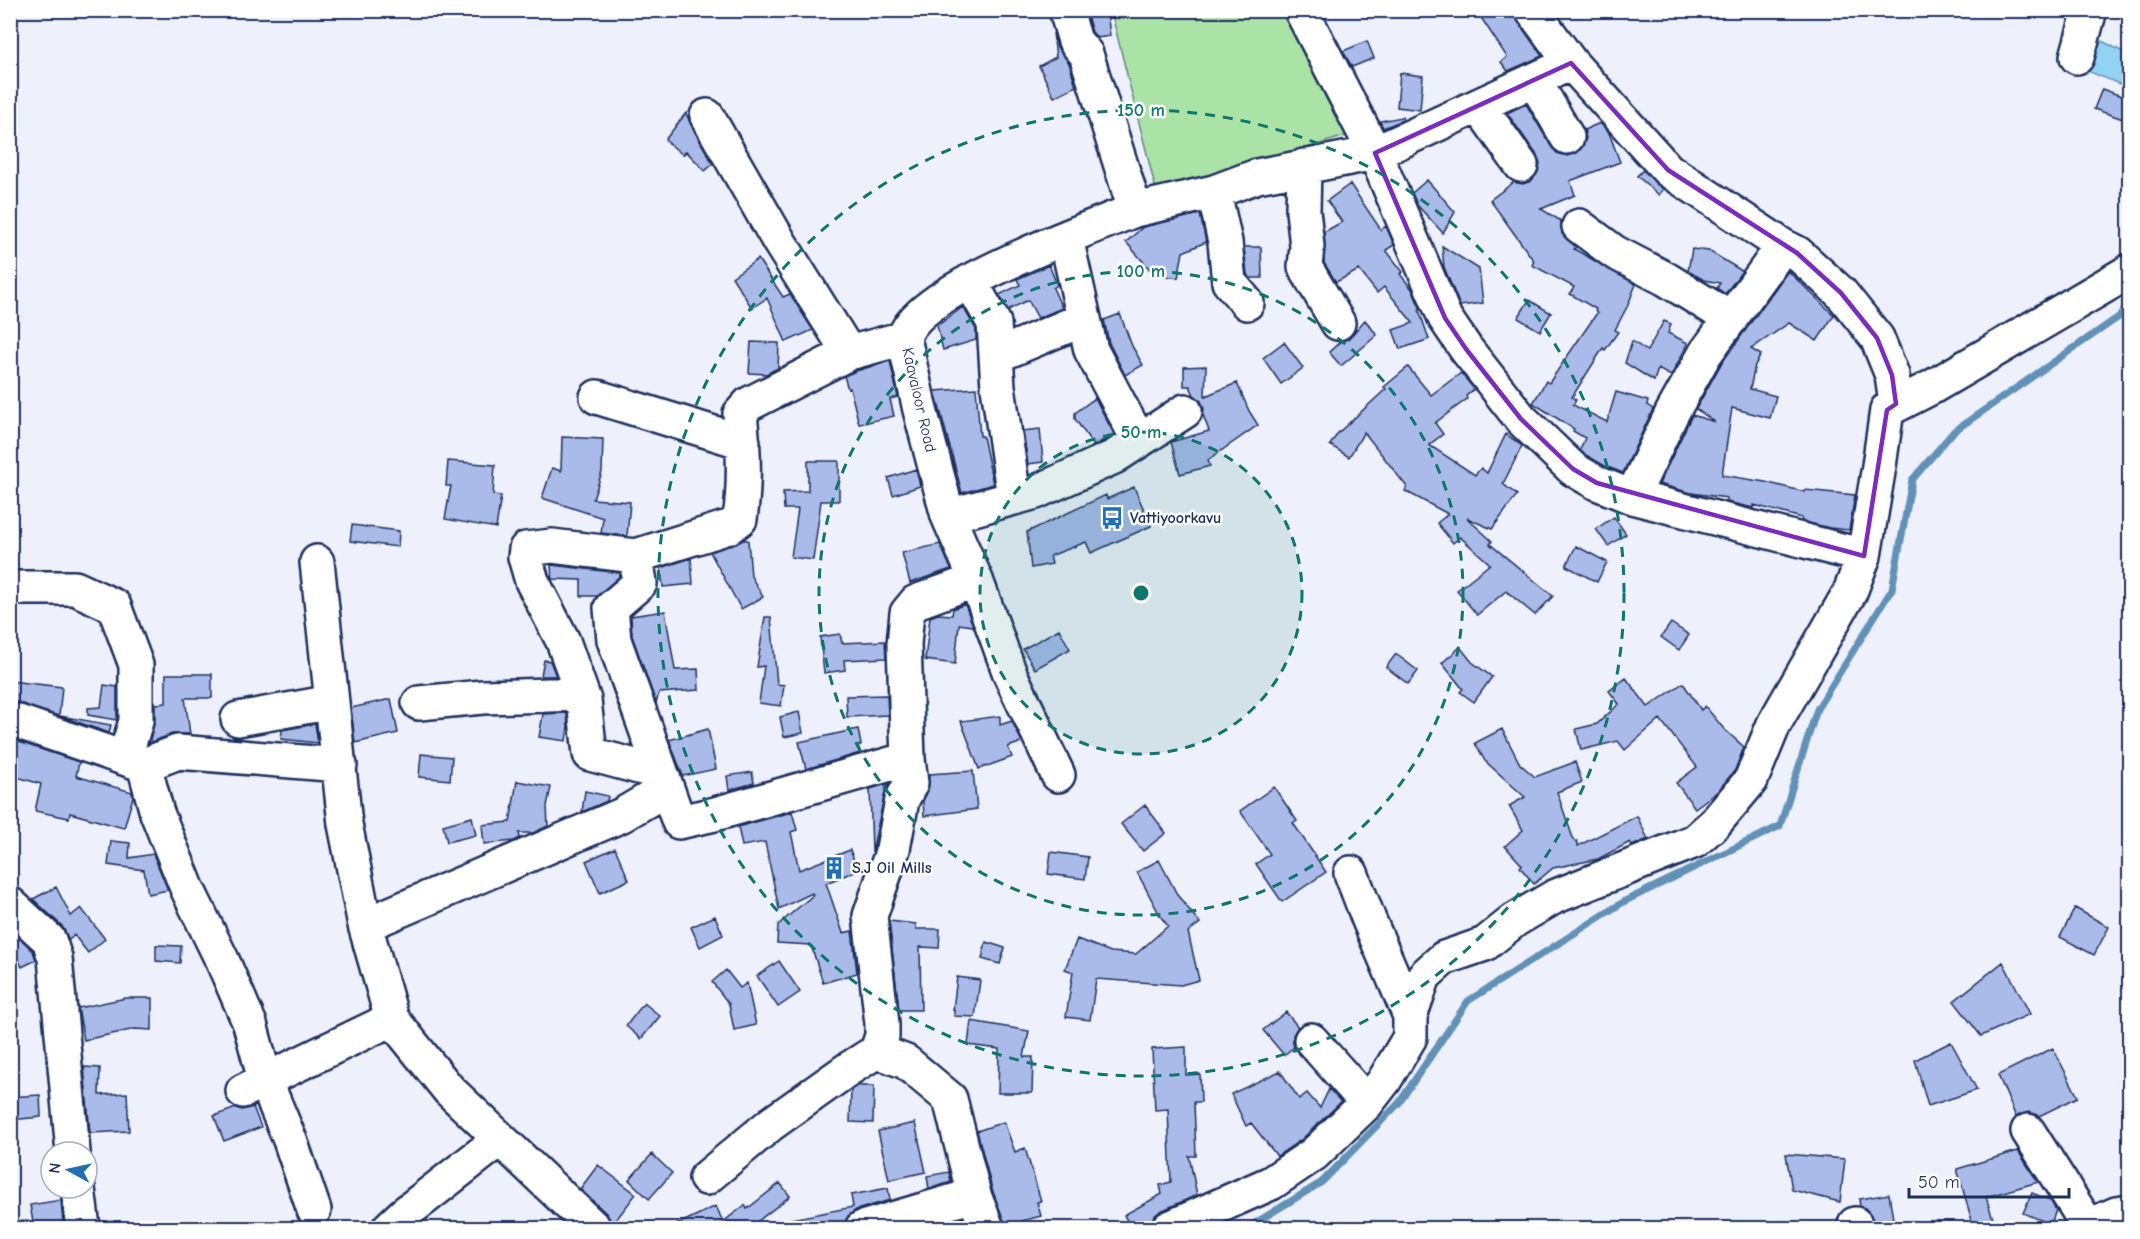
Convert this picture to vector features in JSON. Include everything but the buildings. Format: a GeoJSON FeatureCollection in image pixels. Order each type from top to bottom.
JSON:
{"type":"FeatureCollection","features":[{"type":"Feature","properties":{"kind":"street"},"geometry":{"type":"LineString","coordinates":[[1066,10],[1075,41],[1086,54],[1135,210]]}},
{"type":"Feature","properties":{"kind":"street"},"geometry":{"type":"LineString","coordinates":[[1300,10],[1375,153],[1445,318],[1466,349],[1521,419],[1573,469],[1597,483],[1632,497],[1864,556]]}},
{"type":"Feature","properties":{"kind":"street"},"geometry":{"type":"LineString","coordinates":[[1532,10],[1571,63],[1668,170],[1797,253],[1841,293],[1877,338],[1892,375],[1896,404]]}},
{"type":"Feature","properties":{"kind":"street"},"geometry":{"type":"LineString","coordinates":[[2077,57],[2090,10]]}},
{"type":"Feature","properties":{"kind":"street","name":"Kaavaloor Road"},"geometry":{"type":"LineString","coordinates":[[1058,775],[1011,674],[976,580],[948,516],[904,338],[907,328],[918,317],[970,281],[1020,256],[1135,210],[1214,192],[1257,176],[1375,153],[1571,63]]}},
{"type":"Feature","properties":{"kind":"street"},"geometry":{"type":"LineString","coordinates":[[1534,80],[1567,137]]}},
{"type":"Feature","properties":{"kind":"street"},"geometry":{"type":"LineString","coordinates":[[1479,106],[1521,165]]}},
{"type":"Feature","properties":{"kind":"street"},"geometry":{"type":"LineString","coordinates":[[707,116],[780,243],[849,353]]}},
{"type":"Feature","properties":{"kind":"street"},"geometry":{"type":"LineString","coordinates":[[1304,166],[1303,211],[1307,246],[1305,267],[1338,323]]}},
{"type":"Feature","properties":{"kind":"street"},"geometry":{"type":"LineString","coordinates":[[1214,192],[1225,242],[1228,282],[1247,303]]}},
{"type":"Feature","properties":{"kind":"street"},"geometry":{"type":"LineString","coordinates":[[1580,226],[1614,252],[1666,279],[1731,319]]}},
{"type":"Feature","properties":{"kind":"street"},"geometry":{"type":"LineString","coordinates":[[1066,238],[1091,350],[1139,441]]}},
{"type":"Feature","properties":{"kind":"street"},"geometry":{"type":"LineString","coordinates":[[1632,497],[1672,413],[1705,354],[1783,246]]}},
{"type":"Feature","properties":{"kind":"street"},"geometry":{"type":"LineString","coordinates":[[1169,1228],[1271,1183],[1314,1154],[1367,1103],[1384,1081],[1410,1037],[1410,1016],[1424,976],[1444,958],[1485,944],[1515,920],[1554,897],[1695,841],[1715,823],[1751,780],[1774,724],[1850,592],[1864,556],[1887,410],[1932,387],[2130,271]]}},
{"type":"Feature","properties":{"kind":"street"},"geometry":{"type":"LineString","coordinates":[[970,281],[994,323],[998,387],[1014,498]]}},
{"type":"Feature","properties":{"kind":"street"},"geometry":{"type":"LineString","coordinates":[[996,356],[1084,319]]}},
{"type":"Feature","properties":{"kind":"street"},"geometry":{"type":"LineString","coordinates":[[663,781],[590,754],[582,694],[564,641],[532,581],[525,557],[526,549],[552,546],[636,556],[731,526],[740,519],[743,499],[743,442],[740,414],[749,404],[849,353],[904,338]]}},
{"type":"Feature","properties":{"kind":"street"},"geometry":{"type":"LineString","coordinates":[[597,397],[743,442]]}},
{"type":"Feature","properties":{"kind":"street"},"geometry":{"type":"LineString","coordinates":[[948,516],[1036,492],[1105,462],[1185,411]]}},
{"type":"Feature","properties":{"kind":"street"},"geometry":{"type":"LineString","coordinates":[[636,556],[640,583],[611,608],[614,640],[679,822],[715,814],[908,759]]}},
{"type":"Feature","properties":{"kind":"street"},"geometry":{"type":"LineString","coordinates":[[317,562],[345,824],[365,925],[392,1018],[448,1090],[594,1228]]}},
{"type":"Feature","properties":{"kind":"street"},"geometry":{"type":"LineString","coordinates":[[706,1178],[771,1124],[877,1051],[882,1036],[882,1024],[870,916],[893,849],[902,800],[911,783],[904,644],[907,613],[916,602],[976,580]]}},
{"type":"Feature","properties":{"kind":"street"},"geometry":{"type":"LineString","coordinates":[[16,588],[75,588],[114,606],[136,665],[134,761],[187,888],[250,1024],[254,1085],[290,1140],[314,1210]]}},
{"type":"Feature","properties":{"kind":"street"},"geometry":{"type":"LineString","coordinates":[[419,704],[483,697],[582,694]]}},
{"type":"Feature","properties":{"kind":"street"},"geometry":{"type":"LineString","coordinates":[[238,719],[332,702]]}},
{"type":"Feature","properties":{"kind":"street"},"geometry":{"type":"LineString","coordinates":[[10,719],[134,761],[178,752],[340,765]]}},
{"type":"Feature","properties":{"kind":"street"},"geometry":{"type":"LineString","coordinates":[[365,925],[622,815],[663,781]]}},
{"type":"Feature","properties":{"kind":"street"},"geometry":{"type":"LineString","coordinates":[[1352,873],[1369,920],[1410,1016]]}},
{"type":"Feature","properties":{"kind":"street"},"geometry":{"type":"LineString","coordinates":[[10,904],[49,940],[55,958],[72,1140]]}},
{"type":"Feature","properties":{"kind":"street"},"geometry":{"type":"LineString","coordinates":[[254,1085],[392,1018]]}},
{"type":"Feature","properties":{"kind":"street"},"geometry":{"type":"LineString","coordinates":[[1311,1040],[1367,1103]]}},
{"type":"Feature","properties":{"kind":"street"},"geometry":{"type":"LineString","coordinates":[[877,1051],[906,1062],[950,1100],[974,1195],[987,1228]]}},
{"type":"Feature","properties":{"kind":"street"},"geometry":{"type":"LineString","coordinates":[[2028,1131],[2087,1228],[2116,1214],[2130,1212]]}},
{"type":"Feature","properties":{"kind":"street"},"geometry":{"type":"LineString","coordinates":[[389,1228],[500,1139]]}},
{"type":"Feature","properties":{"kind":"street"},"geometry":{"type":"LineString","coordinates":[[861,1228],[974,1195]]}},
{"type":"Feature","properties":{"kind":"street"},"geometry":{"type":"LineString","coordinates":[[80,1200],[83,1228]]}},
{"type":"Feature","properties":{"kind":"highlighted area"},"geometry":{"type":"Polygon","coordinates":[[[1571,63],[1668,170],[1797,253],[1841,293],[1877,338],[1892,375],[1896,404],[1887,410],[1864,556],[1597,483],[1573,469],[1521,419],[1466,349],[1445,318],[1375,153],[1571,63]]]}},
{"type":"Feature","properties":{"kind":"green space"},"geometry":{"type":"Polygon","coordinates":[[[1111,11],[1290,11],[1352,134],[1157,194],[1111,11]]]}},
{"type":"Feature","properties":{"kind":"water"},"geometry":{"type":"Polygon","coordinates":[[[2102,41],[2129,55],[2129,88],[2085,70],[2102,41]]]}},
{"type":"Feature","properties":{"kind":"waterway"},"geometry":{"type":"LineString","coordinates":[[1247,1228],[1322,1182],[1399,1103],[1468,1001],[1625,901],[1780,826],[1817,709],[1892,589],[1912,480],[1954,431],[2123,314],[2129,290]]}},
{"type":"Feature","properties":{"kind":"place","name":"Vattiyoorkavu"},"geometry":{"type":"Point","coordinates":[1112,518]}},
{"type":"Feature","properties":{"kind":"place","name":"S.J Oil Mills"},"geometry":{"type":"Point","coordinates":[834,868]}}]}
